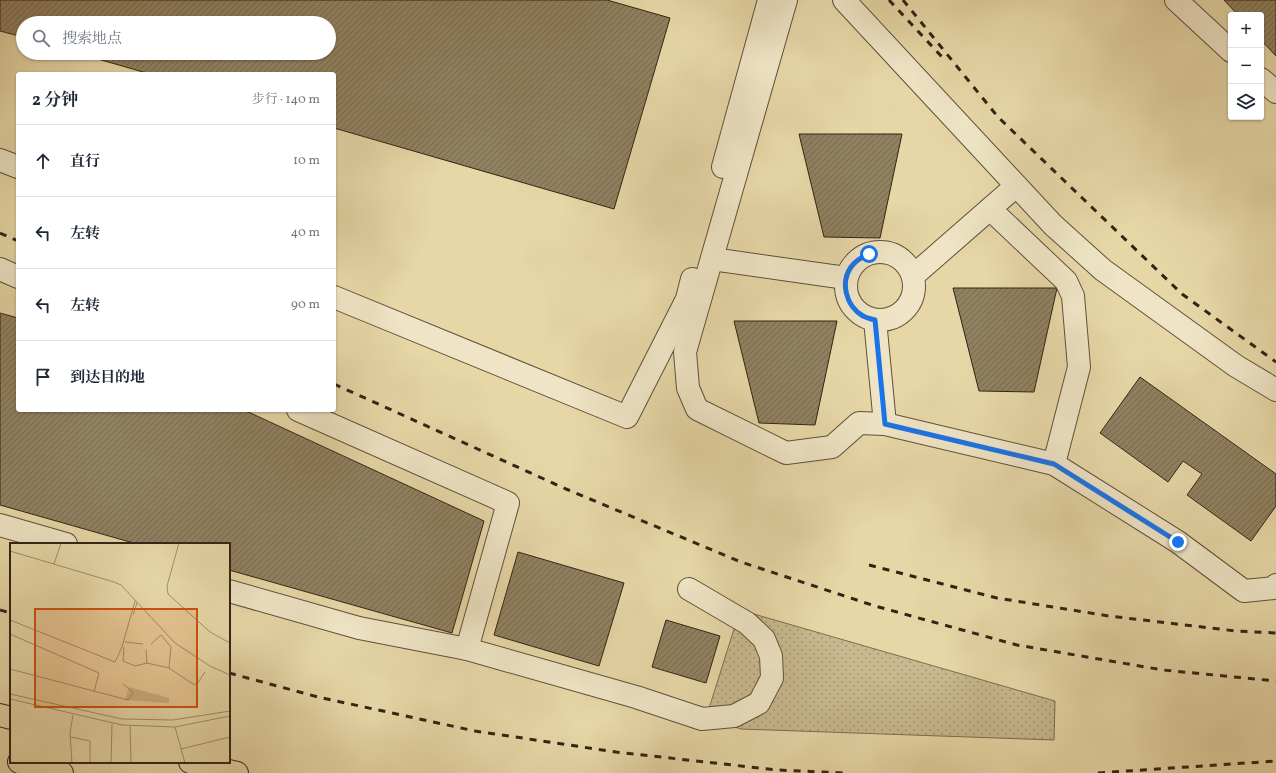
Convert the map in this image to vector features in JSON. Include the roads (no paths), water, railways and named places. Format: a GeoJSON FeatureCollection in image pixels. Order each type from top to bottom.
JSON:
{"type":"FeatureCollection","features":[{"type":"Feature","properties":{"kind":"highway"},"geometry":{"type":"LineString","coordinates":[[0,715],[10,718]]}},
{"type":"Feature","properties":{"kind":"highway"},"geometry":{"type":"LineString","coordinates":[[0,757],[10,760]]}},
{"type":"Feature","properties":{"kind":"highway"},"geometry":{"type":"LineString","coordinates":[[23,763],[62,773]]}},
{"type":"Feature","properties":{"kind":"highway"},"geometry":{"type":"LineString","coordinates":[[194,763],[237,773]]}},
{"type":"Feature","properties":{"kind":"street"},"geometry":{"type":"LineString","coordinates":[[336,298],[627,417],[687,299],[769,0]]}},
{"type":"Feature","properties":{"kind":"street"},"geometry":{"type":"LineString","coordinates":[[786,0],[685,352],[688,388],[697,409],[786,453],[832,447],[859,424],[885,424],[1054,464],[1178,542],[1244,591],[1274,588],[1276,585]]}},
{"type":"Feature","properties":{"kind":"street"},"geometry":{"type":"LineString","coordinates":[[844,0],[1053,225],[1103,270],[1236,366],[1276,390]]}},
{"type":"Feature","properties":{"kind":"street"},"geometry":{"type":"LineString","coordinates":[[1176,0],[1228,48]]}},
{"type":"Feature","properties":{"kind":"street"},"geometry":{"type":"LineString","coordinates":[[1264,82],[1276,92]]}},
{"type":"Feature","properties":{"kind":"street"},"geometry":{"type":"LineString","coordinates":[[0,160],[16,166]]}},
{"type":"Feature","properties":{"kind":"street"},"geometry":{"type":"LineString","coordinates":[[913,276],[1016,186]]}},
{"type":"Feature","properties":{"kind":"street"},"geometry":{"type":"LineString","coordinates":[[990,209],[1066,281],[1073,296],[1079,367],[1054,464]]}},
{"type":"Feature","properties":{"kind":"street"},"geometry":{"type":"LineString","coordinates":[[880,252],[891,253],[901,258],[908,266],[913,276],[915,288],[912,299],[906,309],[898,316],[887,320],[875,320],[864,317],[855,310],[848,301],[845,290],[846,278],[851,267],[859,259],[869,254],[880,252]]}},
{"type":"Feature","properties":{"kind":"street"},"geometry":{"type":"LineString","coordinates":[[712,259],[846,278]]}},
{"type":"Feature","properties":{"kind":"street"},"geometry":{"type":"LineString","coordinates":[[0,269],[16,276]]}},
{"type":"Feature","properties":{"kind":"street"},"geometry":{"type":"LineString","coordinates":[[875,320],[885,424]]}},
{"type":"Feature","properties":{"kind":"street"},"geometry":{"type":"LineString","coordinates":[[303,412],[508,503],[467,649]]}},
{"type":"Feature","properties":{"kind":"street"},"geometry":{"type":"LineString","coordinates":[[0,525],[63,543]]}},
{"type":"Feature","properties":{"kind":"street"},"geometry":{"type":"LineString","coordinates":[[230,590],[359,628],[467,649],[636,697],[702,719],[734,716],[758,703],[772,678],[771,656],[764,639],[747,623],[690,589]]}},
{"type":"Feature","properties":{"kind":"railway"},"geometry":{"type":"LineString","coordinates":[[889,0],[942,57]]}},
{"type":"Feature","properties":{"kind":"railway"},"geometry":{"type":"LineString","coordinates":[[903,0],[998,117],[1182,294],[1276,362]]}},
{"type":"Feature","properties":{"kind":"railway"},"geometry":{"type":"LineString","coordinates":[[0,233],[16,240]]}},
{"type":"Feature","properties":{"kind":"railway"},"geometry":{"type":"LineString","coordinates":[[336,385],[566,489],[741,562],[875,606],[1017,645],[1163,670],[1276,681]]}},
{"type":"Feature","properties":{"kind":"railway"},"geometry":{"type":"LineString","coordinates":[[869,565],[997,598],[1109,616],[1236,631],[1276,633]]}},
{"type":"Feature","properties":{"kind":"railway"},"geometry":{"type":"LineString","coordinates":[[0,610],[10,613]]}},
{"type":"Feature","properties":{"kind":"railway"},"geometry":{"type":"LineString","coordinates":[[230,673],[318,697],[475,731],[616,752],[777,770],[845,773]]}},
{"type":"Feature","properties":{"kind":"railway"},"geometry":{"type":"LineString","coordinates":[[1098,773],[1276,761]]}}]}
